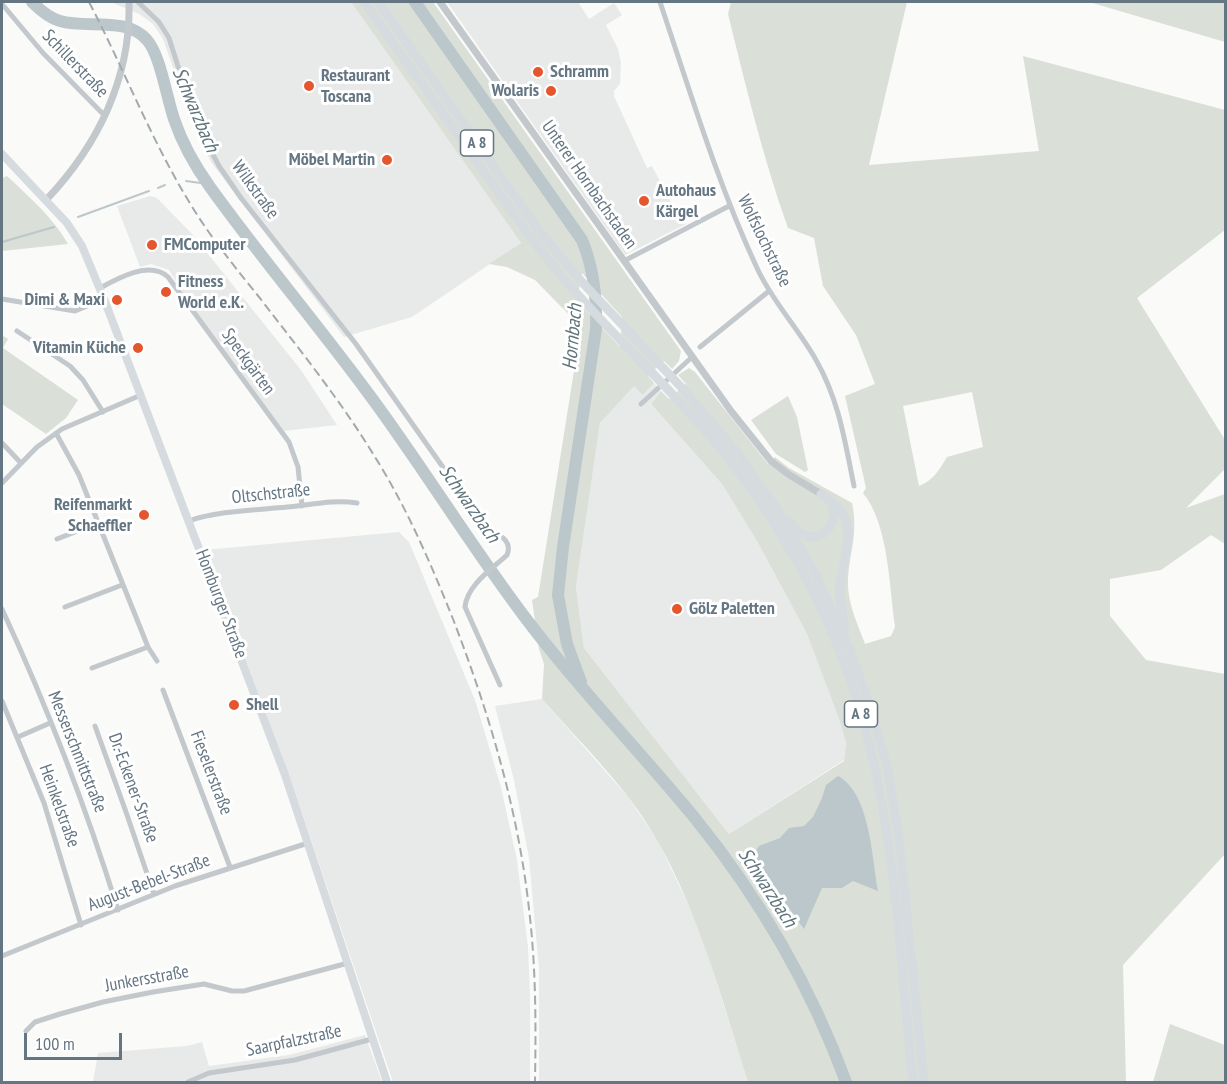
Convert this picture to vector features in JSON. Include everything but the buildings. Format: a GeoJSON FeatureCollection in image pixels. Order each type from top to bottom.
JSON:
{"type":"FeatureCollection","features":[{"type":"Feature","properties":{"kind":"highway","name":"A 8"},"geometry":{"type":"LineString","coordinates":[[364,2],[534,242],[578,295],[674,396],[739,473],[775,525],[806,578],[828,626],[862,716],[875,767],[888,842],[913,1083]]}},
{"type":"Feature","properties":{"kind":"highway","name":"A 8"},"geometry":{"type":"LineString","coordinates":[[378,2],[539,231],[580,280],[682,388],[738,454],[775,506],[815,573],[850,650],[887,766],[896,813],[924,1083]]}},
{"type":"Feature","properties":{"kind":"highway"},"geometry":{"type":"LineString","coordinates":[[775,506],[798,531],[806,536],[815,537],[829,528],[834,514],[831,503],[821,494]]}},
{"type":"Feature","properties":{"kind":"highway"},"geometry":{"type":"LineString","coordinates":[[821,494],[837,505],[848,528],[849,545],[840,587],[850,650]]}},
{"type":"Feature","properties":{"kind":"main road","name":"Homburger Straße"},"geometry":{"type":"LineString","coordinates":[[2,154],[46,199],[75,235],[100,288],[282,766],[387,1083]]}},
{"type":"Feature","properties":{"kind":"street"},"geometry":{"type":"LineString","coordinates":[[46,199],[70,173],[92,142],[113,100],[125,59],[129,2]]}},
{"type":"Feature","properties":{"kind":"street","name":"Wilkstraße"},"geometry":{"type":"LineString","coordinates":[[138,2],[159,22],[168,38],[196,123],[219,166],[338,321],[483,524],[508,542],[510,549],[507,555],[466,598],[465,607],[500,685]]}},
{"type":"Feature","properties":{"kind":"street","name":"Unterer Hornbachstaden"},"geometry":{"type":"LineString","coordinates":[[440,2],[692,357],[771,461],[821,494]]}},
{"type":"Feature","properties":{"kind":"street","name":"Wolfslochstraße"},"geometry":{"type":"LineString","coordinates":[[660,2],[729,206],[769,291],[816,359],[832,392],[854,486]]}},
{"type":"Feature","properties":{"kind":"street","name":"Schillerstraße"},"geometry":{"type":"LineString","coordinates":[[2,4],[43,53],[105,116]]}},
{"type":"Feature","properties":{"kind":"street"},"geometry":{"type":"LineString","coordinates":[[624,261],[729,206]]}},
{"type":"Feature","properties":{"kind":"street","name":"Speckgärten"},"geometry":{"type":"LineString","coordinates":[[100,288],[148,269],[159,271],[168,277],[289,442],[298,467],[302,506]]}},
{"type":"Feature","properties":{"kind":"street"},"geometry":{"type":"LineString","coordinates":[[700,347],[769,291]]}},
{"type":"Feature","properties":{"kind":"street"},"geometry":{"type":"LineString","coordinates":[[2,299],[75,311],[104,299]]}},
{"type":"Feature","properties":{"kind":"street"},"geometry":{"type":"LineString","coordinates":[[17,331],[70,366],[83,380],[103,412]]}},
{"type":"Feature","properties":{"kind":"street"},"geometry":{"type":"LineString","coordinates":[[641,404],[692,357]]}},
{"type":"Feature","properties":{"kind":"street"},"geometry":{"type":"LineString","coordinates":[[2,483],[56,433],[141,395]]}},
{"type":"Feature","properties":{"kind":"street"},"geometry":{"type":"LineString","coordinates":[[56,433],[79,475],[122,585],[148,647],[157,661]]}},
{"type":"Feature","properties":{"kind":"street"},"geometry":{"type":"LineString","coordinates":[[2,443],[21,463]]}},
{"type":"Feature","properties":{"kind":"street","name":"Oltschstraße"},"geometry":{"type":"LineString","coordinates":[[189,521],[215,515],[341,501],[357,503]]}},
{"type":"Feature","properties":{"kind":"street"},"geometry":{"type":"LineString","coordinates":[[57,539],[98,523]]}},
{"type":"Feature","properties":{"kind":"street"},"geometry":{"type":"LineString","coordinates":[[65,607],[122,585]]}},
{"type":"Feature","properties":{"kind":"street","name":"Messerschmittstraße"},"geometry":{"type":"LineString","coordinates":[[2,609],[92,831],[118,910]]}},
{"type":"Feature","properties":{"kind":"street"},"geometry":{"type":"LineString","coordinates":[[92,668],[148,647]]}},
{"type":"Feature","properties":{"kind":"street","name":"Fieselerstraße"},"geometry":{"type":"LineString","coordinates":[[164,690],[230,867]]}},
{"type":"Feature","properties":{"kind":"street","name":"Heinkelstraße"},"geometry":{"type":"LineString","coordinates":[[2,700],[52,826],[81,925]]}},
{"type":"Feature","properties":{"kind":"street"},"geometry":{"type":"LineString","coordinates":[[18,737],[50,723]]}},
{"type":"Feature","properties":{"kind":"street","name":"Dr.-Eckener-Straße"},"geometry":{"type":"LineString","coordinates":[[95,726],[154,894]]}},
{"type":"Feature","properties":{"kind":"street","name":"August-Bebel-Straße"},"geometry":{"type":"LineString","coordinates":[[2,956],[154,894],[230,867],[309,843]]}},
{"type":"Feature","properties":{"kind":"street","name":"Junkersstraße"},"geometry":{"type":"LineString","coordinates":[[26,1031],[39,1020],[103,1002],[197,984],[244,991],[348,963]]}},
{"type":"Feature","properties":{"kind":"street","name":"Saarpfalzstraße"},"geometry":{"type":"LineString","coordinates":[[188,1083],[209,1073],[295,1060],[372,1038]]}},
{"type":"Feature","properties":{"kind":"shaded area"},"geometry":{"type":"Polygon","coordinates":[[[111,2],[351,2],[521,243],[412,317],[344,337],[211,162],[195,130],[163,39],[153,24],[139,14],[111,2]]]}},
{"type":"Feature","properties":{"kind":"shaded area"},"geometry":{"type":"Polygon","coordinates":[[[351,2],[433,2],[681,351],[679,361],[672,369],[664,361],[648,376],[654,383],[643,395],[634,386],[600,423],[576,587],[584,648],[729,834],[844,761],[846,743],[807,634],[758,543],[722,484],[651,404],[661,391],[669,399],[686,384],[678,375],[689,368],[695,372],[768,464],[775,457],[789,468],[852,503],[854,535],[848,584],[854,614],[865,644],[891,636],[895,627],[883,539],[872,506],[863,493],[866,488],[845,396],[875,384],[856,335],[823,286],[814,238],[788,228],[741,68],[728,14],[731,2],[907,2],[869,165],[1039,151],[1023,56],[1225,110],[1225,230],[1137,298],[1225,440],[1225,469],[1186,508],[1225,494],[1225,544],[1211,535],[1161,570],[1110,579],[1110,616],[1146,660],[1225,674],[1225,854],[1123,965],[1126,1082],[748,1082],[698,928],[657,840],[633,803],[542,699],[544,664],[539,649],[532,600],[538,597],[581,327],[535,280],[507,267],[489,264],[521,243],[351,2]],[[582,273],[577,301],[620,347],[622,317],[582,273]],[[972,392],[903,406],[919,486],[932,478],[947,457],[983,447],[972,392]]]}},
{"type":"Feature","properties":{"kind":"shaded area"},"geometry":{"type":"Polygon","coordinates":[[[447,2],[578,2],[589,19],[614,3],[622,15],[606,25],[618,49],[621,63],[620,84],[614,91],[614,96],[647,168],[652,166],[673,206],[677,206],[686,224],[625,255],[447,2]]]}},
{"type":"Feature","properties":{"kind":"shaded area"},"geometry":{"type":"Polygon","coordinates":[[[1089,2],[1225,2],[1225,42],[1089,2]]]}},
{"type":"Feature","properties":{"kind":"shaded area"},"geometry":{"type":"Polygon","coordinates":[[[7,176],[48,216],[68,244],[2,251],[2,178],[7,176]]]}},
{"type":"Feature","properties":{"kind":"shaded area"},"geometry":{"type":"Polygon","coordinates":[[[150,196],[157,198],[192,234],[301,370],[337,425],[284,431],[185,297],[169,270],[151,264],[140,267],[117,206],[150,196]]]}},
{"type":"Feature","properties":{"kind":"shaded area"},"geometry":{"type":"Polygon","coordinates":[[[2,335],[8,339],[3,348],[78,400],[66,418],[46,434],[2,404],[2,335]]]}},
{"type":"Feature","properties":{"kind":"shaded area"},"geometry":{"type":"Polygon","coordinates":[[[654,383],[661,391],[651,404],[722,484],[758,543],[807,634],[846,743],[844,760],[729,834],[584,648],[576,587],[600,423],[634,385],[643,395],[654,383]]]}},
{"type":"Feature","properties":{"kind":"shaded area"},"geometry":{"type":"Polygon","coordinates":[[[788,396],[797,417],[808,470],[805,472],[776,454],[751,420],[788,396]]]}},
{"type":"Feature","properties":{"kind":"shaded area"},"geometry":{"type":"Polygon","coordinates":[[[399,532],[409,542],[475,700],[501,787],[517,860],[528,947],[530,1082],[393,1082],[290,778],[204,550],[399,532]]]}},
{"type":"Feature","properties":{"kind":"shaded area"},"geometry":{"type":"Polygon","coordinates":[[[542,699],[627,796],[657,839],[699,927],[748,1082],[539,1082],[539,969],[529,858],[514,780],[495,706],[542,699]]]}},
{"type":"Feature","properties":{"kind":"shaded area"},"geometry":{"type":"Polygon","coordinates":[[[838,776],[849,784],[863,811],[878,891],[853,881],[842,888],[822,888],[804,929],[752,857],[759,846],[780,838],[789,828],[804,826],[813,817],[826,785],[838,776]]]}},
{"type":"Feature","properties":{"kind":"shaded area"},"geometry":{"type":"Polygon","coordinates":[[[1170,1024],[1225,1045],[1225,1082],[1153,1082],[1170,1024]]]}},
{"type":"Feature","properties":{"kind":"shaded area"},"geometry":{"type":"Polygon","coordinates":[[[365,1035],[382,1082],[93,1082],[98,1053],[187,1046],[202,1042],[209,1066],[289,1055],[365,1035]]]}},
{"type":"Feature","properties":{"kind":"waterway","name":"Schwarzbach"},"geometry":{"type":"LineString","coordinates":[[32,2],[48,16],[60,21],[128,28],[147,40],[156,55],[177,128],[204,179],[371,397],[527,620],[567,671],[694,817],[740,878],[781,943],[799,977],[846,1082]]}},
{"type":"Feature","properties":{"kind":"waterway","name":"Hornbach"},"geometry":{"type":"LineString","coordinates":[[415,2],[582,240],[592,273],[596,329],[563,547],[558,595],[567,644],[581,682]]}},
{"type":"Feature","properties":{"kind":"waterway"},"geometry":{"type":"LineString","coordinates":[[186,181],[208,184]]}},
{"type":"Feature","properties":{"kind":"waterway"},"geometry":{"type":"LineString","coordinates":[[158,188],[165,185]]}},
{"type":"Feature","properties":{"kind":"waterway"},"geometry":{"type":"LineString","coordinates":[[78,217],[149,191]]}},
{"type":"Feature","properties":{"kind":"waterway"},"geometry":{"type":"LineString","coordinates":[[2,242],[54,227]]}},
{"type":"Feature","properties":{"kind":"railway"},"geometry":{"type":"LineString","coordinates":[[89,2],[150,130],[191,205],[215,241],[362,436],[408,516],[445,598],[479,690],[510,798],[518,835],[533,952],[535,1082]]}},
{"type":"Feature","properties":{"kind":"place","name":"Schramm"},"geometry":{"type":"Point","coordinates":[538,72]}},
{"type":"Feature","properties":{"kind":"place","name":"Restaurant Toscana"},"geometry":{"type":"Point","coordinates":[309,86]}},
{"type":"Feature","properties":{"kind":"place","name":"Wolaris"},"geometry":{"type":"Point","coordinates":[551,91]}},
{"type":"Feature","properties":{"kind":"place","name":"Möbel Martin"},"geometry":{"type":"Point","coordinates":[387,160]}},
{"type":"Feature","properties":{"kind":"place","name":"Autohaus Kärgel"},"geometry":{"type":"Point","coordinates":[644,201]}},
{"type":"Feature","properties":{"kind":"place","name":"FMComputer"},"geometry":{"type":"Point","coordinates":[152,245]}},
{"type":"Feature","properties":{"kind":"place","name":"Fitness World e.K."},"geometry":{"type":"Point","coordinates":[166,292]}},
{"type":"Feature","properties":{"kind":"place","name":"Dimi & Maxi"},"geometry":{"type":"Point","coordinates":[117,300]}},
{"type":"Feature","properties":{"kind":"place","name":"Vitamin Küche"},"geometry":{"type":"Point","coordinates":[138,348]}},
{"type":"Feature","properties":{"kind":"place","name":"Reifenmarkt Schaeffler"},"geometry":{"type":"Point","coordinates":[144,515]}},
{"type":"Feature","properties":{"kind":"place","name":"Gölz Paletten"},"geometry":{"type":"Point","coordinates":[677,609]}},
{"type":"Feature","properties":{"kind":"place","name":"Shell"},"geometry":{"type":"Point","coordinates":[234,705]}}]}
